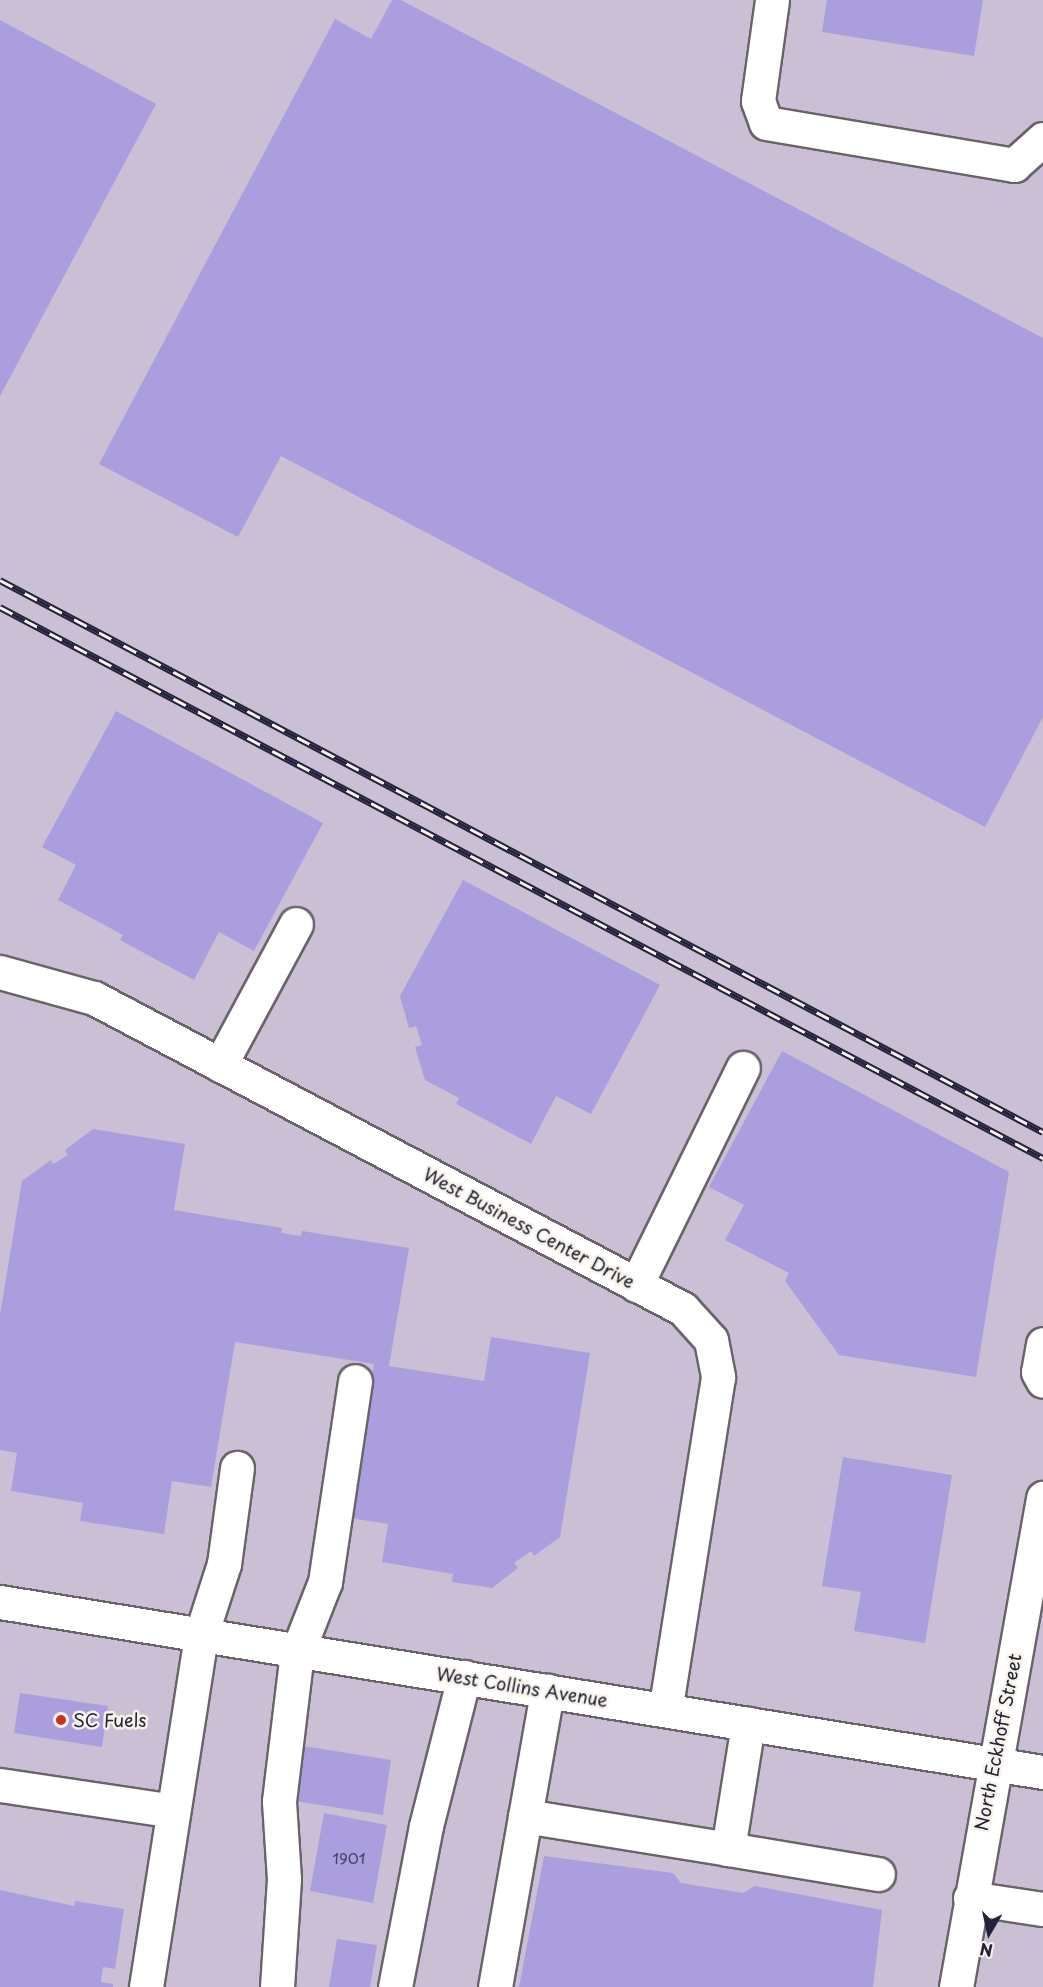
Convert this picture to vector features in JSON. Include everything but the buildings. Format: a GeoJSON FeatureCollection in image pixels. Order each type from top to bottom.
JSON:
{"type":"FeatureCollection","features":[{"type":"Feature","properties":{"kind":"street"},"geometry":{"type":"LineString","coordinates":[[772,0],[758,101],[766,123],[1014,165],[1043,139]]}},
{"type":"Feature","properties":{"kind":"street"},"geometry":{"type":"LineString","coordinates":[[220,1065],[296,924]]}},
{"type":"Feature","properties":{"kind":"street","name":"West Business Center Drive"},"geometry":{"type":"LineString","coordinates":[[0,972],[94,998],[683,1309],[711,1340],[718,1377],[665,1710]]}},
{"type":"Feature","properties":{"kind":"street"},"geometry":{"type":"LineString","coordinates":[[636,1285],[743,1068]]}},
{"type":"Feature","properties":{"kind":"street"},"geometry":{"type":"LineString","coordinates":[[1043,1344],[1038,1372],[1043,1381]]}},
{"type":"Feature","properties":{"kind":"street"},"geometry":{"type":"LineString","coordinates":[[277,1987],[284,1879],[279,1801],[297,1650],[325,1582],[355,1381]]}},
{"type":"Feature","properties":{"kind":"street"},"geometry":{"type":"LineString","coordinates":[[146,1987],[201,1635],[224,1564],[237,1468]]}},
{"type":"Feature","properties":{"kind":"street","name":"North Eckhoff Street"},"geometry":{"type":"LineString","coordinates":[[956,1987],[970,1898],[1042,1511]]}},
{"type":"Feature","properties":{"kind":"street","name":"West Collins Avenue"},"geometry":{"type":"LineString","coordinates":[[0,1602],[1043,1772]]}},
{"type":"Feature","properties":{"kind":"street"},"geometry":{"type":"LineString","coordinates":[[395,1987],[426,1826],[464,1677]]}},
{"type":"Feature","properties":{"kind":"street"},"geometry":{"type":"LineString","coordinates":[[495,1987],[547,1691]]}},
{"type":"Feature","properties":{"kind":"street"},"geometry":{"type":"LineString","coordinates":[[728,1849],[748,1724]]}},
{"type":"Feature","properties":{"kind":"street"},"geometry":{"type":"LineString","coordinates":[[0,1785],[173,1811]]}},
{"type":"Feature","properties":{"kind":"street"},"geometry":{"type":"LineString","coordinates":[[525,1816],[878,1874]]}},
{"type":"Feature","properties":{"kind":"street"},"geometry":{"type":"LineString","coordinates":[[970,1898],[1043,1909]]}},
{"type":"Feature","properties":{"kind":"shaded area"},"geometry":{"type":"Polygon","coordinates":[[[0,0],[1043,0],[1043,1987],[0,1987],[0,0]]]}},
{"type":"Feature","properties":{"kind":"railway"},"geometry":{"type":"LineString","coordinates":[[0,580],[1043,1132]]}},
{"type":"Feature","properties":{"kind":"railway"},"geometry":{"type":"LineString","coordinates":[[0,607],[1043,1158]]}},
{"type":"Feature","properties":{"kind":"place","name":"SC Fuels"},"geometry":{"type":"Point","coordinates":[61,1720]}}]}
